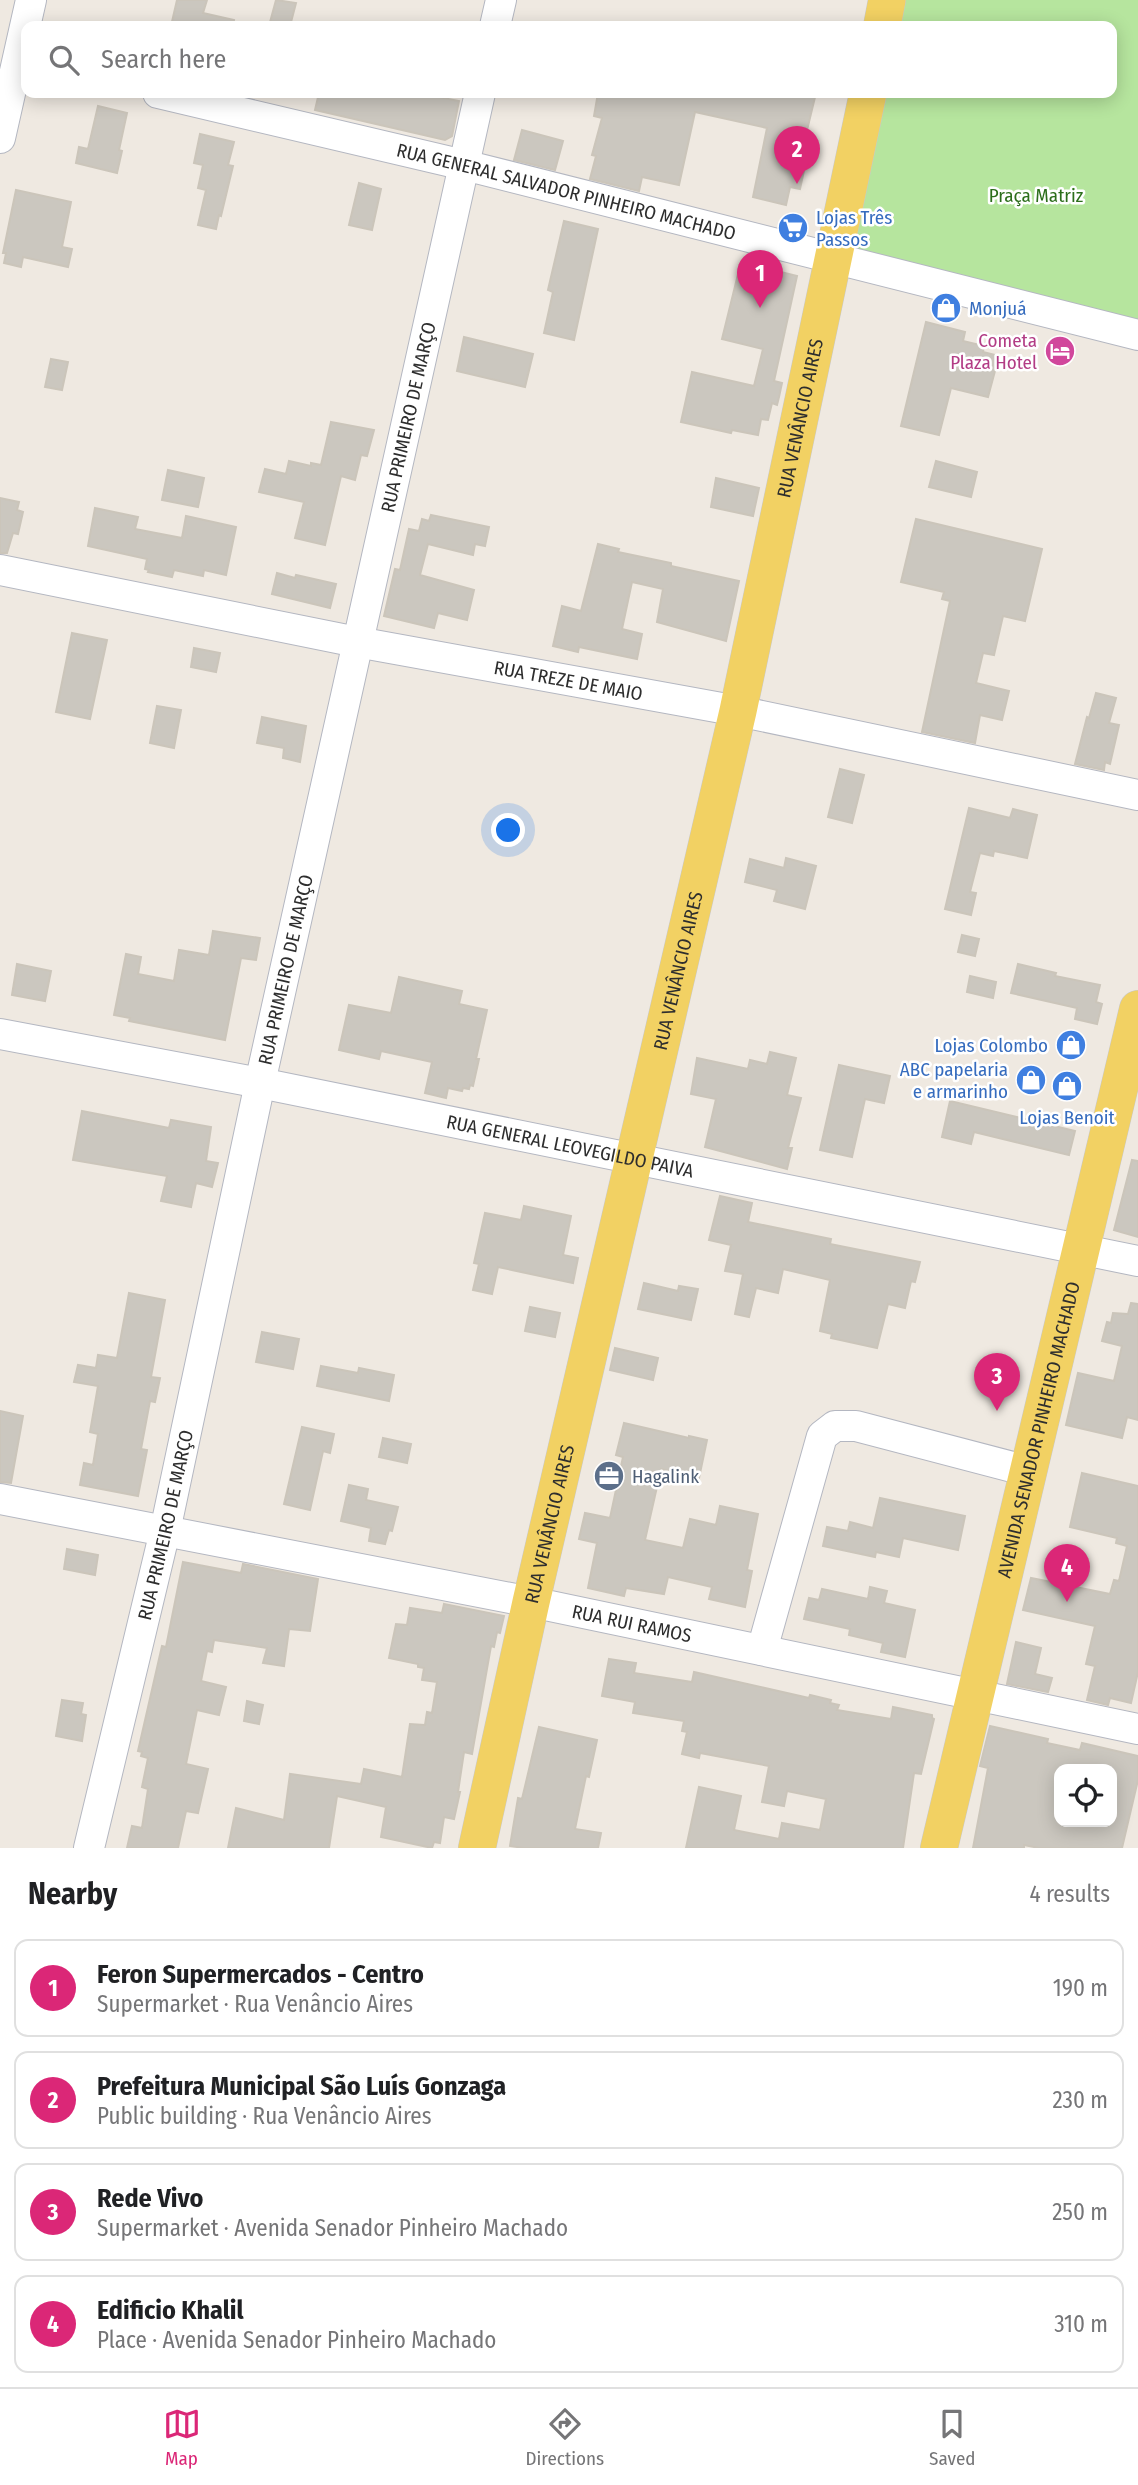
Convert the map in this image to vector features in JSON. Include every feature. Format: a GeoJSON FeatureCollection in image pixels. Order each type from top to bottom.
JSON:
{"type":"FeatureCollection","features":[{"type":"Feature","properties":{"kind":"main road"},"geometry":{"type":"LineString","coordinates":[[883,21],[887,0]]}},
{"type":"Feature","properties":{"kind":"main road","name":"RUA VENÂNCIO AIRES"},"geometry":{"type":"LineString","coordinates":[[477,1848],[531,1602],[738,711],[867,98]]}},
{"type":"Feature","properties":{"kind":"main road","name":"AVENIDA SENADOR PINHEIRO MACHADO"},"geometry":{"type":"LineString","coordinates":[[939,1848],[1138,1009]]}},
{"type":"Feature","properties":{"kind":"street"},"geometry":{"type":"LineString","coordinates":[[25,21],[31,0]]}},
{"type":"Feature","properties":{"kind":"street"},"geometry":{"type":"LineString","coordinates":[[496,21],[501,0]]}},
{"type":"Feature","properties":{"kind":"street"},"geometry":{"type":"LineString","coordinates":[[0,138],[21,37]]}},
{"type":"Feature","properties":{"kind":"street","name":"RUA GENERAL SALVADOR PINHEIRO MACHADO"},"geometry":{"type":"LineString","coordinates":[[179,98],[464,165],[1138,335]]}},
{"type":"Feature","properties":{"kind":"street","name":"RUA PRIMEIRO DE MARÇO"},"geometry":{"type":"LineString","coordinates":[[89,1848],[166,1531],[260,1083],[479,98]]}},
{"type":"Feature","properties":{"kind":"street","name":"RUA TREZE DE MAIO"},"geometry":{"type":"LineString","coordinates":[[0,570],[357,642],[738,711],[1138,795]]}},
{"type":"Feature","properties":{"kind":"street","name":"RUA GENERAL LEOVEGILDO PAIVA"},"geometry":{"type":"LineString","coordinates":[[0,1034],[260,1083],[1138,1261]]}},
{"type":"Feature","properties":{"kind":"street"},"geometry":{"type":"LineString","coordinates":[[762,1650],[822,1436],[835,1426],[856,1426],[1027,1471]]}},
{"type":"Feature","properties":{"kind":"street","name":"RUA RUI RAMOS"},"geometry":{"type":"LineString","coordinates":[[0,1499],[531,1602],[1138,1729]]}},
{"type":"Feature","properties":{"kind":"green space","name":"Praça Matriz"},"geometry":{"type":"Polygon","coordinates":[[[896,0],[1138,0],[1138,326],[839,250],[874,98],[1117,98],[1117,21],[891,21],[896,0]]]}},
{"type":"Feature","properties":{"kind":"building"},"geometry":{"type":"Polygon","coordinates":[[[177,0],[207,0],[203,13],[234,20],[234,21],[172,21],[177,0]]]}},
{"type":"Feature","properties":{"kind":"building"},"geometry":{"type":"Polygon","coordinates":[[[276,0],[296,3],[291,21],[270,21],[276,0]]]}},
{"type":"Feature","properties":{"kind":"building"},"geometry":{"type":"Polygon","coordinates":[[[318,98],[444,98],[459,101],[452,136],[445,140],[315,110],[318,98]]]}},
{"type":"Feature","properties":{"kind":"building"},"geometry":{"type":"Polygon","coordinates":[[[597,98],[815,98],[802,151],[808,152],[800,189],[790,187],[786,205],[753,197],[767,128],[695,112],[679,185],[642,177],[639,191],[590,179],[596,156],[592,155],[602,118],[594,116],[597,98]]]}},
{"type":"Feature","properties":{"kind":"building"},"geometry":{"type":"Polygon","coordinates":[[[98,106],[127,113],[117,173],[76,163],[79,147],[88,149],[98,106]]]}},
{"type":"Feature","properties":{"kind":"building"},"geometry":{"type":"Polygon","coordinates":[[[522,130],[563,141],[555,170],[514,160],[522,130]]]}},
{"type":"Feature","properties":{"kind":"building"},"geometry":{"type":"Polygon","coordinates":[[[200,134],[234,142],[228,165],[233,166],[216,229],[198,225],[206,190],[198,188],[203,165],[194,163],[200,134]]]}},
{"type":"Feature","properties":{"kind":"building"},"geometry":{"type":"Polygon","coordinates":[[[359,183],[381,189],[372,230],[349,225],[359,183]]]}},
{"type":"Feature","properties":{"kind":"building"},"geometry":{"type":"Polygon","coordinates":[[[16,190],[71,202],[62,247],[72,249],[68,267],[23,257],[21,267],[4,263],[6,253],[3,253],[16,190]]]}},
{"type":"Feature","properties":{"kind":"building"},"geometry":{"type":"Polygon","coordinates":[[[564,221],[598,229],[574,340],[544,333],[553,292],[548,290],[564,221]]]}},
{"type":"Feature","properties":{"kind":"building"},"geometry":{"type":"Polygon","coordinates":[[[741,262],[797,276],[774,381],[782,383],[779,397],[777,405],[772,403],[768,420],[761,419],[758,435],[732,430],[731,433],[681,422],[692,372],[754,386],[763,349],[722,339],[741,262]]]}},
{"type":"Feature","properties":{"kind":"building"},"geometry":{"type":"Polygon","coordinates":[[[926,322],[965,332],[963,341],[984,346],[983,352],[999,356],[988,397],[951,388],[939,435],[901,426],[926,322]]]}},
{"type":"Feature","properties":{"kind":"building"},"geometry":{"type":"Polygon","coordinates":[[[464,337],[533,354],[525,387],[457,371],[464,337]]]}},
{"type":"Feature","properties":{"kind":"building"},"geometry":{"type":"Polygon","coordinates":[[[51,359],[68,362],[62,390],[45,387],[51,359]]]}},
{"type":"Feature","properties":{"kind":"building"},"geometry":{"type":"Polygon","coordinates":[[[331,422],[374,430],[367,456],[361,455],[355,480],[341,476],[325,545],[295,538],[304,502],[259,492],[265,469],[286,474],[289,461],[311,466],[311,463],[321,465],[331,422]]]}},
{"type":"Feature","properties":{"kind":"building"},"geometry":{"type":"Polygon","coordinates":[[[936,461],[977,472],[971,497],[929,487],[936,461]]]}},
{"type":"Feature","properties":{"kind":"building"},"geometry":{"type":"Polygon","coordinates":[[[168,470],[204,478],[198,507],[162,500],[168,470]]]}},
{"type":"Feature","properties":{"kind":"building"},"geometry":{"type":"Polygon","coordinates":[[[716,478],[759,488],[753,516],[711,507],[716,478]]]}},
{"type":"Feature","properties":{"kind":"building"},"geometry":{"type":"Polygon","coordinates":[[[0,498],[19,502],[17,510],[23,512],[18,534],[13,533],[7,553],[0,553],[0,498]]]}},
{"type":"Feature","properties":{"kind":"building"},"geometry":{"type":"Polygon","coordinates":[[[95,508],[138,517],[135,529],[182,538],[186,516],[236,527],[226,575],[204,570],[203,576],[174,570],[172,577],[148,572],[149,570],[145,569],[147,559],[88,546],[95,508]]]}},
{"type":"Feature","properties":{"kind":"building"},"geometry":{"type":"Polygon","coordinates":[[[431,515],[489,527],[485,546],[475,544],[473,555],[428,544],[420,575],[474,590],[467,620],[438,613],[434,628],[384,616],[395,569],[400,570],[409,529],[419,531],[422,519],[429,521],[431,515]]]}},
{"type":"Feature","properties":{"kind":"building"},"geometry":{"type":"Polygon","coordinates":[[[916,519],[1042,549],[1025,621],[1003,616],[994,655],[983,653],[976,683],[1009,691],[1002,720],[980,715],[975,743],[922,732],[950,601],[942,599],[944,592],[901,582],[916,519]]]}},
{"type":"Feature","properties":{"kind":"building"},"geometry":{"type":"Polygon","coordinates":[[[598,544],[619,549],[618,552],[671,563],[671,566],[739,581],[726,641],[657,622],[663,589],[632,582],[622,629],[642,634],[637,659],[579,647],[578,652],[553,646],[562,606],[581,611],[598,544]]]}},
{"type":"Feature","properties":{"kind":"building"},"geometry":{"type":"Polygon","coordinates":[[[277,573],[336,584],[330,608],[272,594],[277,573]]]}},
{"type":"Feature","properties":{"kind":"building"},"geometry":{"type":"Polygon","coordinates":[[[72,633],[107,640],[90,719],[56,712],[72,633]]]}},
{"type":"Feature","properties":{"kind":"building"},"geometry":{"type":"Polygon","coordinates":[[[194,648],[220,653],[216,672],[191,667],[194,648]]]}},
{"type":"Feature","properties":{"kind":"building"},"geometry":{"type":"Polygon","coordinates":[[[1096,693],[1116,698],[1109,723],[1119,725],[1110,764],[1105,762],[1104,770],[1075,764],[1096,693]]]}},
{"type":"Feature","properties":{"kind":"building"},"geometry":{"type":"Polygon","coordinates":[[[157,706],[181,710],[174,748],[150,743],[157,706]]]}},
{"type":"Feature","properties":{"kind":"building"},"geometry":{"type":"Polygon","coordinates":[[[262,717],[306,726],[300,762],[283,758],[284,748],[257,743],[262,717]]]}},
{"type":"Feature","properties":{"kind":"building"},"geometry":{"type":"Polygon","coordinates":[[[840,769],[864,775],[852,823],[828,817],[840,769]]]}},
{"type":"Feature","properties":{"kind":"building"},"geometry":{"type":"Polygon","coordinates":[[[969,808],[1010,818],[1013,809],[1037,815],[1027,858],[994,851],[993,856],[980,853],[970,892],[976,893],[971,915],[945,909],[969,808]]]}},
{"type":"Feature","properties":{"kind":"building"},"geometry":{"type":"Polygon","coordinates":[[[786,858],[816,866],[805,909],[774,901],[777,890],[745,882],[750,859],[784,868],[786,858]]]}},
{"type":"Feature","properties":{"kind":"building"},"geometry":{"type":"Polygon","coordinates":[[[213,931],[260,938],[256,960],[241,958],[225,1040],[129,1021],[130,1018],[114,1015],[126,954],[141,957],[138,974],[174,981],[179,950],[209,955],[213,931]]]}},
{"type":"Feature","properties":{"kind":"building"},"geometry":{"type":"Polygon","coordinates":[[[962,935],[979,939],[975,956],[958,952],[962,935]]]}},
{"type":"Feature","properties":{"kind":"building"},"geometry":{"type":"Polygon","coordinates":[[[17,964],[51,971],[45,1001],[12,995],[17,964]]]}},
{"type":"Feature","properties":{"kind":"building"},"geometry":{"type":"Polygon","coordinates":[[[1018,964],[1056,973],[1055,976],[1100,985],[1096,1002],[1102,1004],[1097,1024],[1075,1019],[1077,1008],[1011,993],[1018,964]]]}},
{"type":"Feature","properties":{"kind":"building"},"geometry":{"type":"Polygon","coordinates":[[[970,976],[996,982],[993,998],[967,992],[970,976]]]}},
{"type":"Feature","properties":{"kind":"building"},"geometry":{"type":"Polygon","coordinates":[[[399,977],[462,991],[459,1004],[487,1010],[473,1086],[470,1085],[469,1089],[463,1088],[462,1091],[448,1088],[446,1098],[425,1093],[432,1062],[381,1051],[379,1059],[339,1050],[349,1005],[391,1013],[399,977]]]}},
{"type":"Feature","properties":{"kind":"building"},"geometry":{"type":"Polygon","coordinates":[[[770,1052],[796,1058],[787,1095],[801,1098],[788,1148],[792,1148],[787,1169],[705,1147],[716,1099],[691,1094],[697,1058],[748,1069],[750,1060],[767,1064],[770,1052]]]}},
{"type":"Feature","properties":{"kind":"building"},"geometry":{"type":"Polygon","coordinates":[[[839,1065],[890,1076],[884,1103],[865,1099],[852,1157],[820,1150],[839,1065]]]}},
{"type":"Feature","properties":{"kind":"building"},"geometry":{"type":"Polygon","coordinates":[[[950,1101],[1075,1131],[1069,1155],[974,1132],[971,1144],[942,1137],[950,1101]]]}},
{"type":"Feature","properties":{"kind":"building"},"geometry":{"type":"Polygon","coordinates":[[[82,1111],[169,1128],[171,1120],[211,1127],[206,1161],[218,1163],[212,1187],[196,1183],[191,1207],[161,1201],[167,1176],[73,1160],[82,1111]]]}},
{"type":"Feature","properties":{"kind":"building"},"geometry":{"type":"Polygon","coordinates":[[[1132,1160],[1138,1161],[1138,1237],[1114,1230],[1132,1160]]]}},
{"type":"Feature","properties":{"kind":"building"},"geometry":{"type":"Polygon","coordinates":[[[720,1196],[752,1203],[748,1222],[831,1239],[830,1244],[920,1262],[915,1282],[911,1281],[905,1308],[888,1304],[877,1348],[831,1338],[832,1334],[820,1331],[830,1280],[783,1269],[778,1293],[756,1288],[749,1317],[735,1314],[743,1274],[725,1271],[731,1245],[709,1240],[720,1196]]]}},
{"type":"Feature","properties":{"kind":"building"},"geometry":{"type":"Polygon","coordinates":[[[524,1206],[571,1216],[563,1255],[578,1258],[573,1283],[498,1267],[492,1294],[473,1290],[479,1264],[474,1263],[485,1213],[521,1220],[524,1206]]]}},
{"type":"Feature","properties":{"kind":"building"},"geometry":{"type":"Polygon","coordinates":[[[644,1283],[678,1291],[679,1286],[698,1289],[691,1320],[638,1309],[644,1283]]]}},
{"type":"Feature","properties":{"kind":"building"},"geometry":{"type":"Polygon","coordinates":[[[129,1293],[165,1300],[151,1377],[160,1378],[155,1402],[150,1401],[141,1449],[147,1450],[138,1496],[80,1485],[84,1463],[93,1465],[98,1434],[90,1432],[98,1386],[74,1382],[78,1365],[96,1368],[98,1355],[117,1358],[129,1293]]]}},
{"type":"Feature","properties":{"kind":"building"},"geometry":{"type":"Polygon","coordinates":[[[1131,1303],[1138,1304],[1138,1420],[1127,1417],[1122,1438],[1066,1425],[1078,1373],[1114,1381],[1122,1346],[1102,1341],[1107,1322],[1111,1323],[1113,1313],[1128,1314],[1131,1303]]]}},
{"type":"Feature","properties":{"kind":"building"},"geometry":{"type":"Polygon","coordinates":[[[530,1307],[560,1313],[555,1337],[525,1331],[530,1307]]]}},
{"type":"Feature","properties":{"kind":"building"},"geometry":{"type":"Polygon","coordinates":[[[262,1332],[299,1339],[293,1369],[256,1362],[262,1332]]]}},
{"type":"Feature","properties":{"kind":"building"},"geometry":{"type":"Polygon","coordinates":[[[615,1348],[658,1358],[653,1380],[610,1370],[615,1348]]]}},
{"type":"Feature","properties":{"kind":"building"},"geometry":{"type":"Polygon","coordinates":[[[321,1366],[358,1373],[359,1368],[394,1375],[389,1401],[317,1386],[321,1366]]]}},
{"type":"Feature","properties":{"kind":"building"},"geometry":{"type":"Polygon","coordinates":[[[0,1411],[23,1416],[11,1483],[0,1482],[0,1411]]]}},
{"type":"Feature","properties":{"kind":"building"},"geometry":{"type":"Polygon","coordinates":[[[624,1423],[707,1440],[699,1478],[661,1469],[645,1540],[683,1548],[690,1519],[716,1525],[720,1506],[758,1514],[747,1570],[752,1571],[745,1607],[709,1599],[712,1587],[668,1577],[664,1594],[626,1588],[624,1596],[588,1588],[597,1543],[579,1539],[585,1513],[610,1518],[623,1457],[616,1455],[624,1423]]]}},
{"type":"Feature","properties":{"kind":"building"},"geometry":{"type":"Polygon","coordinates":[[[302,1427],[334,1434],[330,1453],[323,1451],[310,1510],[284,1504],[302,1427]]]}},
{"type":"Feature","properties":{"kind":"building"},"geometry":{"type":"Polygon","coordinates":[[[383,1438],[411,1444],[407,1463],[379,1457],[383,1438]]]}},
{"type":"Feature","properties":{"kind":"building"},"geometry":{"type":"Polygon","coordinates":[[[1082,1473],[1138,1486],[1138,1672],[1131,1703],[1110,1698],[1108,1705],[1087,1700],[1095,1666],[1086,1664],[1095,1626],[1023,1610],[1031,1578],[1110,1594],[1114,1580],[1119,1581],[1127,1546],[1116,1543],[1117,1538],[1070,1527],[1082,1473]]]}},
{"type":"Feature","properties":{"kind":"building"},"geometry":{"type":"Polygon","coordinates":[[[349,1485],[368,1489],[366,1500],[398,1507],[392,1531],[389,1530],[385,1544],[369,1541],[371,1528],[341,1521],[349,1485]]]}},
{"type":"Feature","properties":{"kind":"building"},"geometry":{"type":"Polygon","coordinates":[[[880,1498],[965,1516],[958,1550],[903,1538],[899,1557],[876,1552],[875,1557],[823,1546],[827,1527],[848,1531],[850,1522],[873,1528],[880,1498]]]}},
{"type":"Feature","properties":{"kind":"building"},"geometry":{"type":"Polygon","coordinates":[[[67,1549],[98,1555],[95,1575],[64,1569],[67,1549]]]}},
{"type":"Feature","properties":{"kind":"building"},"geometry":{"type":"Polygon","coordinates":[[[183,1562],[241,1573],[243,1564],[318,1579],[310,1631],[289,1629],[284,1666],[263,1663],[267,1648],[214,1640],[212,1652],[207,1651],[201,1681],[226,1687],[219,1715],[197,1710],[186,1764],[208,1769],[198,1813],[186,1811],[178,1848],[127,1848],[132,1826],[142,1828],[148,1789],[142,1787],[148,1758],[141,1756],[142,1752],[138,1751],[162,1646],[166,1647],[183,1562]]]}},
{"type":"Feature","properties":{"kind":"building"},"geometry":{"type":"Polygon","coordinates":[[[870,1587],[887,1591],[884,1603],[915,1610],[905,1657],[881,1652],[883,1643],[849,1635],[850,1629],[804,1619],[809,1598],[819,1600],[822,1589],[868,1599],[870,1587]]]}},
{"type":"Feature","properties":{"kind":"building"},"geometry":{"type":"Polygon","coordinates":[[[444,1604],[504,1616],[494,1647],[491,1646],[472,1754],[464,1752],[454,1819],[444,1817],[440,1843],[434,1842],[432,1848],[381,1837],[386,1807],[337,1796],[329,1848],[228,1848],[236,1808],[284,1820],[290,1774],[361,1784],[364,1769],[402,1777],[410,1724],[425,1725],[427,1712],[432,1713],[437,1682],[422,1680],[424,1668],[418,1667],[418,1664],[389,1658],[396,1624],[407,1625],[410,1608],[442,1613],[444,1604]]]}},
{"type":"Feature","properties":{"kind":"building"},"geometry":{"type":"Polygon","coordinates":[[[1016,1642],[1041,1648],[1035,1674],[1052,1678],[1048,1692],[1007,1684],[1016,1642]]]}},
{"type":"Feature","properties":{"kind":"building"},"geometry":{"type":"Polygon","coordinates":[[[609,1659],[636,1663],[634,1673],[692,1682],[694,1672],[809,1698],[810,1695],[831,1700],[830,1703],[839,1705],[837,1710],[891,1719],[893,1707],[932,1715],[934,1719],[921,1774],[914,1773],[903,1848],[686,1848],[699,1787],[741,1796],[734,1830],[779,1839],[782,1823],[820,1830],[826,1799],[787,1791],[784,1806],[762,1802],[769,1766],[700,1753],[699,1758],[682,1754],[687,1732],[682,1731],[684,1721],[633,1713],[635,1702],[602,1696],[609,1659]]]}},
{"type":"Feature","properties":{"kind":"building"},"geometry":{"type":"Polygon","coordinates":[[[62,1700],[83,1703],[81,1714],[86,1715],[82,1741],[56,1736],[62,1700]]]}},
{"type":"Feature","properties":{"kind":"building"},"geometry":{"type":"Polygon","coordinates":[[[247,1701],[263,1705],[259,1724],[244,1721],[247,1701]]]}},
{"type":"Feature","properties":{"kind":"building"},"geometry":{"type":"Polygon","coordinates":[[[990,1726],[1048,1739],[1047,1743],[1080,1750],[1082,1743],[1138,1756],[1138,1780],[1122,1848],[1039,1848],[1024,1845],[1024,1848],[973,1848],[988,1768],[980,1766],[990,1726]]]}},
{"type":"Feature","properties":{"kind":"building"},"geometry":{"type":"Polygon","coordinates":[[[539,1727],[597,1740],[575,1829],[601,1833],[598,1848],[510,1846],[518,1798],[522,1799],[539,1727]]]}},
{"type":"Feature","properties":{"kind":"place","name":"Prefeitura Municipal São Luís Gonzaga"},"geometry":{"type":"Point","coordinates":[797,184]}},
{"type":"Feature","properties":{"kind":"place","name":"Lojas Três Passos"},"geometry":{"type":"Point","coordinates":[793,228]}},
{"type":"Feature","properties":{"kind":"place","name":"Feron Supermercados - Centro"},"geometry":{"type":"Point","coordinates":[760,308]}},
{"type":"Feature","properties":{"kind":"place","name":"Monjuá"},"geometry":{"type":"Point","coordinates":[946,308]}},
{"type":"Feature","properties":{"kind":"place","name":"Cometa Plaza Hotel"},"geometry":{"type":"Point","coordinates":[1060,351]}},
{"type":"Feature","properties":{"kind":"place","name":"Lojas Colombo"},"geometry":{"type":"Point","coordinates":[1071,1045]}},
{"type":"Feature","properties":{"kind":"place","name":"ABC papelaria e armarinho"},"geometry":{"type":"Point","coordinates":[1031,1080]}},
{"type":"Feature","properties":{"kind":"place","name":"Lojas Benoit"},"geometry":{"type":"Point","coordinates":[1067,1086]}},
{"type":"Feature","properties":{"kind":"place","name":"Rede Vivo"},"geometry":{"type":"Point","coordinates":[997,1411]}},
{"type":"Feature","properties":{"kind":"place","name":"Hagalink"},"geometry":{"type":"Point","coordinates":[609,1476]}},
{"type":"Feature","properties":{"kind":"place","name":"Edificio Khalil"},"geometry":{"type":"Point","coordinates":[1067,1602]}}]}
